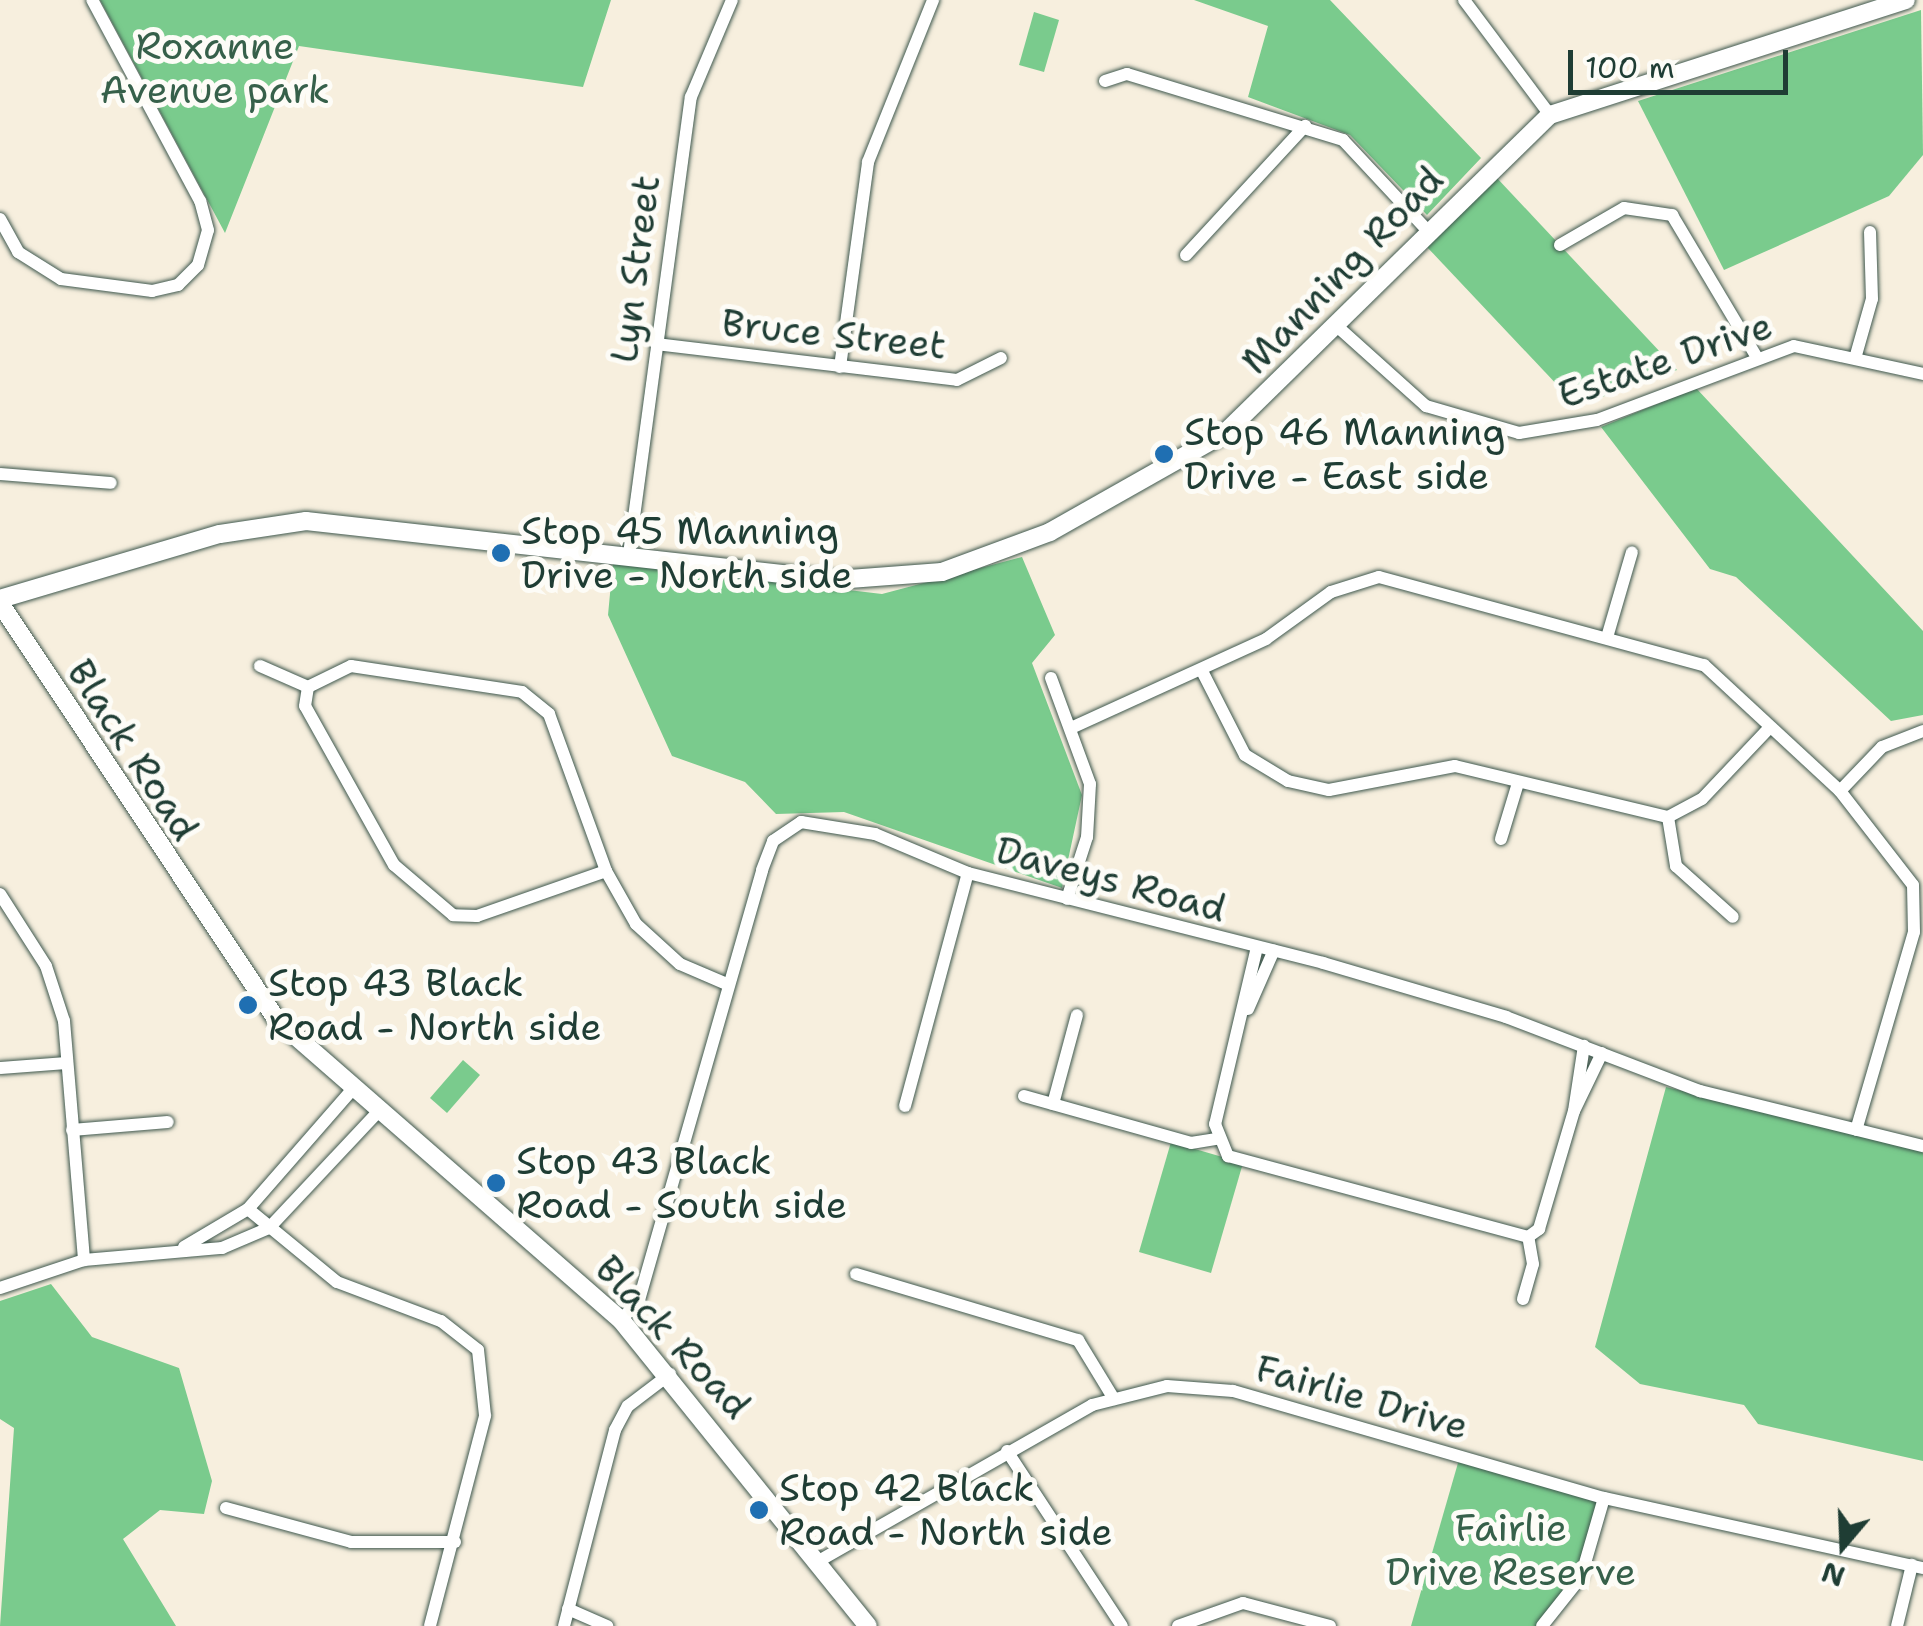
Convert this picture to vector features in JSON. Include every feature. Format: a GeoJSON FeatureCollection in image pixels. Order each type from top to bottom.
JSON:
{"type":"FeatureCollection","features":[{"type":"Feature","properties":{"kind":"street"},"geometry":{"type":"LineString","coordinates":[[0,219],[18,252],[61,279],[152,291],[178,285],[198,265],[208,230],[200,201],[92,0]]}},
{"type":"Feature","properties":{"kind":"street"},"geometry":{"type":"LineString","coordinates":[[840,367],[868,162],[933,0]]}},
{"type":"Feature","properties":{"kind":"street"},"geometry":{"type":"LineString","coordinates":[[1464,0],[1550,115]]}},
{"type":"Feature","properties":{"kind":"street","name":"Manning Road"},"geometry":{"type":"LineString","coordinates":[[0,601],[220,534],[306,522],[629,554],[836,580],[942,572],[1050,532],[1210,442],[1339,328],[1427,230],[1550,115],[1906,0]]}},
{"type":"Feature","properties":{"kind":"street","name":"Lyn Street"},"geometry":{"type":"LineString","coordinates":[[629,554],[691,97],[728,1]]}},
{"type":"Feature","properties":{"kind":"street"},"geometry":{"type":"LineString","coordinates":[[1105,81],[1126,74],[1343,140],[1427,230]]}},
{"type":"Feature","properties":{"kind":"street"},"geometry":{"type":"LineString","coordinates":[[1186,255],[1305,126]]}},
{"type":"Feature","properties":{"kind":"street"},"geometry":{"type":"LineString","coordinates":[[1560,245],[1624,208],[1672,215],[1756,356]]}},
{"type":"Feature","properties":{"kind":"street"},"geometry":{"type":"LineString","coordinates":[[1856,355],[1872,299],[1870,232]]}},
{"type":"Feature","properties":{"kind":"street","name":"Estate Drive"},"geometry":{"type":"LineString","coordinates":[[1339,328],[1426,406],[1519,434],[1596,420],[1756,356],[1794,346],[1856,355],[1923,374]]}},
{"type":"Feature","properties":{"kind":"street","name":"Bruce Street"},"geometry":{"type":"LineString","coordinates":[[656,344],[957,380],[1001,358]]}},
{"type":"Feature","properties":{"kind":"street"},"geometry":{"type":"LineString","coordinates":[[0,474],[111,483]]}},
{"type":"Feature","properties":{"kind":"street"},"geometry":{"type":"LineString","coordinates":[[1608,634],[1632,552]]}},
{"type":"Feature","properties":{"kind":"street"},"geometry":{"type":"LineString","coordinates":[[1071,728],[1202,671],[1331,592],[1378,576],[1608,634],[1704,665],[1840,791],[1908,868],[1916,912],[1856,1130]]}},
{"type":"Feature","properties":{"kind":"street","name":"Black Road"},"geometry":{"type":"LineString","coordinates":[[0,601],[206,922],[277,1020],[350,1092],[621,1320],[670,1374],[868,1626]]}},
{"type":"Feature","properties":{"kind":"street"},"geometry":{"type":"LineString","coordinates":[[260,666],[308,688]]}},
{"type":"Feature","properties":{"kind":"street"},"geometry":{"type":"LineString","coordinates":[[308,688],[352,666],[522,692],[549,714],[606,871],[636,924],[680,964],[729,985]]}},
{"type":"Feature","properties":{"kind":"street"},"geometry":{"type":"LineString","coordinates":[[1202,671],[1245,755],[1288,781],[1329,790],[1454,766],[1668,817],[1702,799],[1770,727]]}},
{"type":"Feature","properties":{"kind":"street"},"geometry":{"type":"LineString","coordinates":[[1051,678],[1071,728],[1090,806],[1067,899]]}},
{"type":"Feature","properties":{"kind":"street"},"geometry":{"type":"LineString","coordinates":[[308,688],[304,706],[394,865],[452,914],[477,916],[606,871]]}},
{"type":"Feature","properties":{"kind":"street"},"geometry":{"type":"LineString","coordinates":[[1840,791],[1882,747],[1923,731]]}},
{"type":"Feature","properties":{"kind":"street"},"geometry":{"type":"LineString","coordinates":[[1501,839],[1518,783]]}},
{"type":"Feature","properties":{"kind":"street"},"geometry":{"type":"LineString","coordinates":[[1668,817],[1676,866],[1733,917]]}},
{"type":"Feature","properties":{"kind":"street","name":"Daveys Road"},"geometry":{"type":"LineString","coordinates":[[621,1320],[639,1300],[773,840],[801,822],[876,834],[968,873],[1274,950],[1584,1046],[1700,1091],[1923,1146]]}},
{"type":"Feature","properties":{"kind":"street"},"geometry":{"type":"LineString","coordinates":[[905,1106],[968,873]]}},
{"type":"Feature","properties":{"kind":"street"},"geometry":{"type":"LineString","coordinates":[[0,894],[46,966],[67,1063],[84,1260]]}},
{"type":"Feature","properties":{"kind":"street"},"geometry":{"type":"LineString","coordinates":[[1257,947],[1248,1010],[1217,1139],[1228,1156],[1528,1237]]}},
{"type":"Feature","properties":{"kind":"street"},"geometry":{"type":"LineString","coordinates":[[1248,1010],[1274,950]]}},
{"type":"Feature","properties":{"kind":"street"},"geometry":{"type":"LineString","coordinates":[[1053,1104],[1077,1015]]}},
{"type":"Feature","properties":{"kind":"street"},"geometry":{"type":"LineString","coordinates":[[1528,1237],[1539,1229],[1574,1111],[1584,1046]]}},
{"type":"Feature","properties":{"kind":"street"},"geometry":{"type":"LineString","coordinates":[[1574,1111],[1602,1053]]}},
{"type":"Feature","properties":{"kind":"street"},"geometry":{"type":"LineString","coordinates":[[0,1068],[67,1063]]}},
{"type":"Feature","properties":{"kind":"street"},"geometry":{"type":"LineString","coordinates":[[173,1252],[248,1209],[350,1092]]}},
{"type":"Feature","properties":{"kind":"street"},"geometry":{"type":"LineString","coordinates":[[1024,1096],[1192,1143],[1217,1139]]}},
{"type":"Feature","properties":{"kind":"street"},"geometry":{"type":"LineString","coordinates":[[0,1288],[84,1260],[222,1248],[269,1228],[376,1114]]}},
{"type":"Feature","properties":{"kind":"street"},"geometry":{"type":"LineString","coordinates":[[72,1130],[168,1122]]}},
{"type":"Feature","properties":{"kind":"street"},"geometry":{"type":"LineString","coordinates":[[248,1209],[337,1282],[441,1321],[478,1350],[485,1416],[430,1626]]}},
{"type":"Feature","properties":{"kind":"street"},"geometry":{"type":"LineString","coordinates":[[1524,1299],[1534,1264],[1528,1237]]}},
{"type":"Feature","properties":{"kind":"street"},"geometry":{"type":"LineString","coordinates":[[856,1274],[1078,1340],[1114,1399]]}},
{"type":"Feature","properties":{"kind":"street"},"geometry":{"type":"LineString","coordinates":[[564,1626],[615,1430],[628,1406],[670,1374]]}},
{"type":"Feature","properties":{"kind":"street","name":"Fairlie Drive"},"geometry":{"type":"LineString","coordinates":[[816,1562],[1007,1451],[1114,1399],[1167,1386],[1234,1391],[1604,1498],[1918,1567]]}},
{"type":"Feature","properties":{"kind":"street"},"geometry":{"type":"LineString","coordinates":[[1007,1451],[1122,1626]]}},
{"type":"Feature","properties":{"kind":"street"},"geometry":{"type":"LineString","coordinates":[[1542,1626],[1581,1578],[1604,1498]]}},
{"type":"Feature","properties":{"kind":"street"},"geometry":{"type":"LineString","coordinates":[[226,1508],[352,1542],[454,1542]]}},
{"type":"Feature","properties":{"kind":"street"},"geometry":{"type":"LineString","coordinates":[[1897,1626],[1918,1567]]}},
{"type":"Feature","properties":{"kind":"street"},"geometry":{"type":"LineString","coordinates":[[1178,1626],[1242,1603],[1330,1626]]}},
{"type":"Feature","properties":{"kind":"street"},"geometry":{"type":"LineString","coordinates":[[568,1610],[607,1626]]}},
{"type":"Feature","properties":{"kind":"green space","name":"Roxanne Avenue park"},"geometry":{"type":"Polygon","coordinates":[[[100,0],[611,0],[583,87],[299,46],[225,233],[100,0]]]}},
{"type":"Feature","properties":{"kind":"green space"},"geometry":{"type":"Polygon","coordinates":[[[1194,0],[1330,0],[1481,158],[1427,215],[1350,135],[1248,97],[1268,26],[1194,0]]]}},
{"type":"Feature","properties":{"kind":"green space"},"geometry":{"type":"Polygon","coordinates":[[[1921,10],[1923,155],[1889,196],[1724,270],[1638,101],[1921,10]]]}},
{"type":"Feature","properties":{"kind":"green space"},"geometry":{"type":"Polygon","coordinates":[[[1034,12],[1059,20],[1044,72],[1019,65],[1034,12]]]}},
{"type":"Feature","properties":{"kind":"green space"},"geometry":{"type":"Polygon","coordinates":[[[1496,177],[1677,370],[1577,406],[1427,247],[1496,177]]]}},
{"type":"Feature","properties":{"kind":"green space"},"geometry":{"type":"Polygon","coordinates":[[[1696,388],[1923,631],[1923,715],[1891,721],[1736,577],[1710,569],[1601,427],[1696,388]]]}},
{"type":"Feature","properties":{"kind":"green space"},"geometry":{"type":"Polygon","coordinates":[[[1022,557],[1055,635],[1032,663],[1082,795],[1062,888],[844,812],[776,814],[745,782],[672,756],[608,615],[613,562],[882,594],[1022,557]]]}},
{"type":"Feature","properties":{"kind":"green space"},"geometry":{"type":"Polygon","coordinates":[[[463,1060],[480,1075],[447,1113],[430,1098],[463,1060]]]}},
{"type":"Feature","properties":{"kind":"green space"},"geometry":{"type":"Polygon","coordinates":[[[1666,1087],[1923,1148],[1923,1461],[1758,1424],[1744,1405],[1640,1384],[1595,1347],[1666,1087]]]}},
{"type":"Feature","properties":{"kind":"green space"},"geometry":{"type":"Polygon","coordinates":[[[1171,1142],[1243,1163],[1211,1273],[1139,1252],[1171,1142]]]}},
{"type":"Feature","properties":{"kind":"green space"},"geometry":{"type":"Polygon","coordinates":[[[51,1284],[92,1337],[179,1368],[212,1481],[204,1514],[160,1510],[123,1539],[176,1626],[0,1626],[14,1428],[0,1419],[0,1301],[51,1284]]]}},
{"type":"Feature","properties":{"kind":"green space","name":"Fairlie Drive Reserve"},"geometry":{"type":"Polygon","coordinates":[[[1460,1456],[1604,1498],[1581,1578],[1542,1626],[1411,1626],[1460,1456]]]}},
{"type":"Feature","properties":{"kind":"place","name":"Stop 46 Manning Drive - East side"},"geometry":{"type":"Point","coordinates":[1164,454]}},
{"type":"Feature","properties":{"kind":"place","name":"Stop 45 Manning Drive - North side"},"geometry":{"type":"Point","coordinates":[501,553]}},
{"type":"Feature","properties":{"kind":"place","name":"Stop 43 Black Road - North side"},"geometry":{"type":"Point","coordinates":[248,1005]}},
{"type":"Feature","properties":{"kind":"place","name":"Stop 43 Black Road - South side"},"geometry":{"type":"Point","coordinates":[496,1183]}},
{"type":"Feature","properties":{"kind":"place","name":"Stop 42 Black Road - North side"},"geometry":{"type":"Point","coordinates":[759,1510]}}]}
